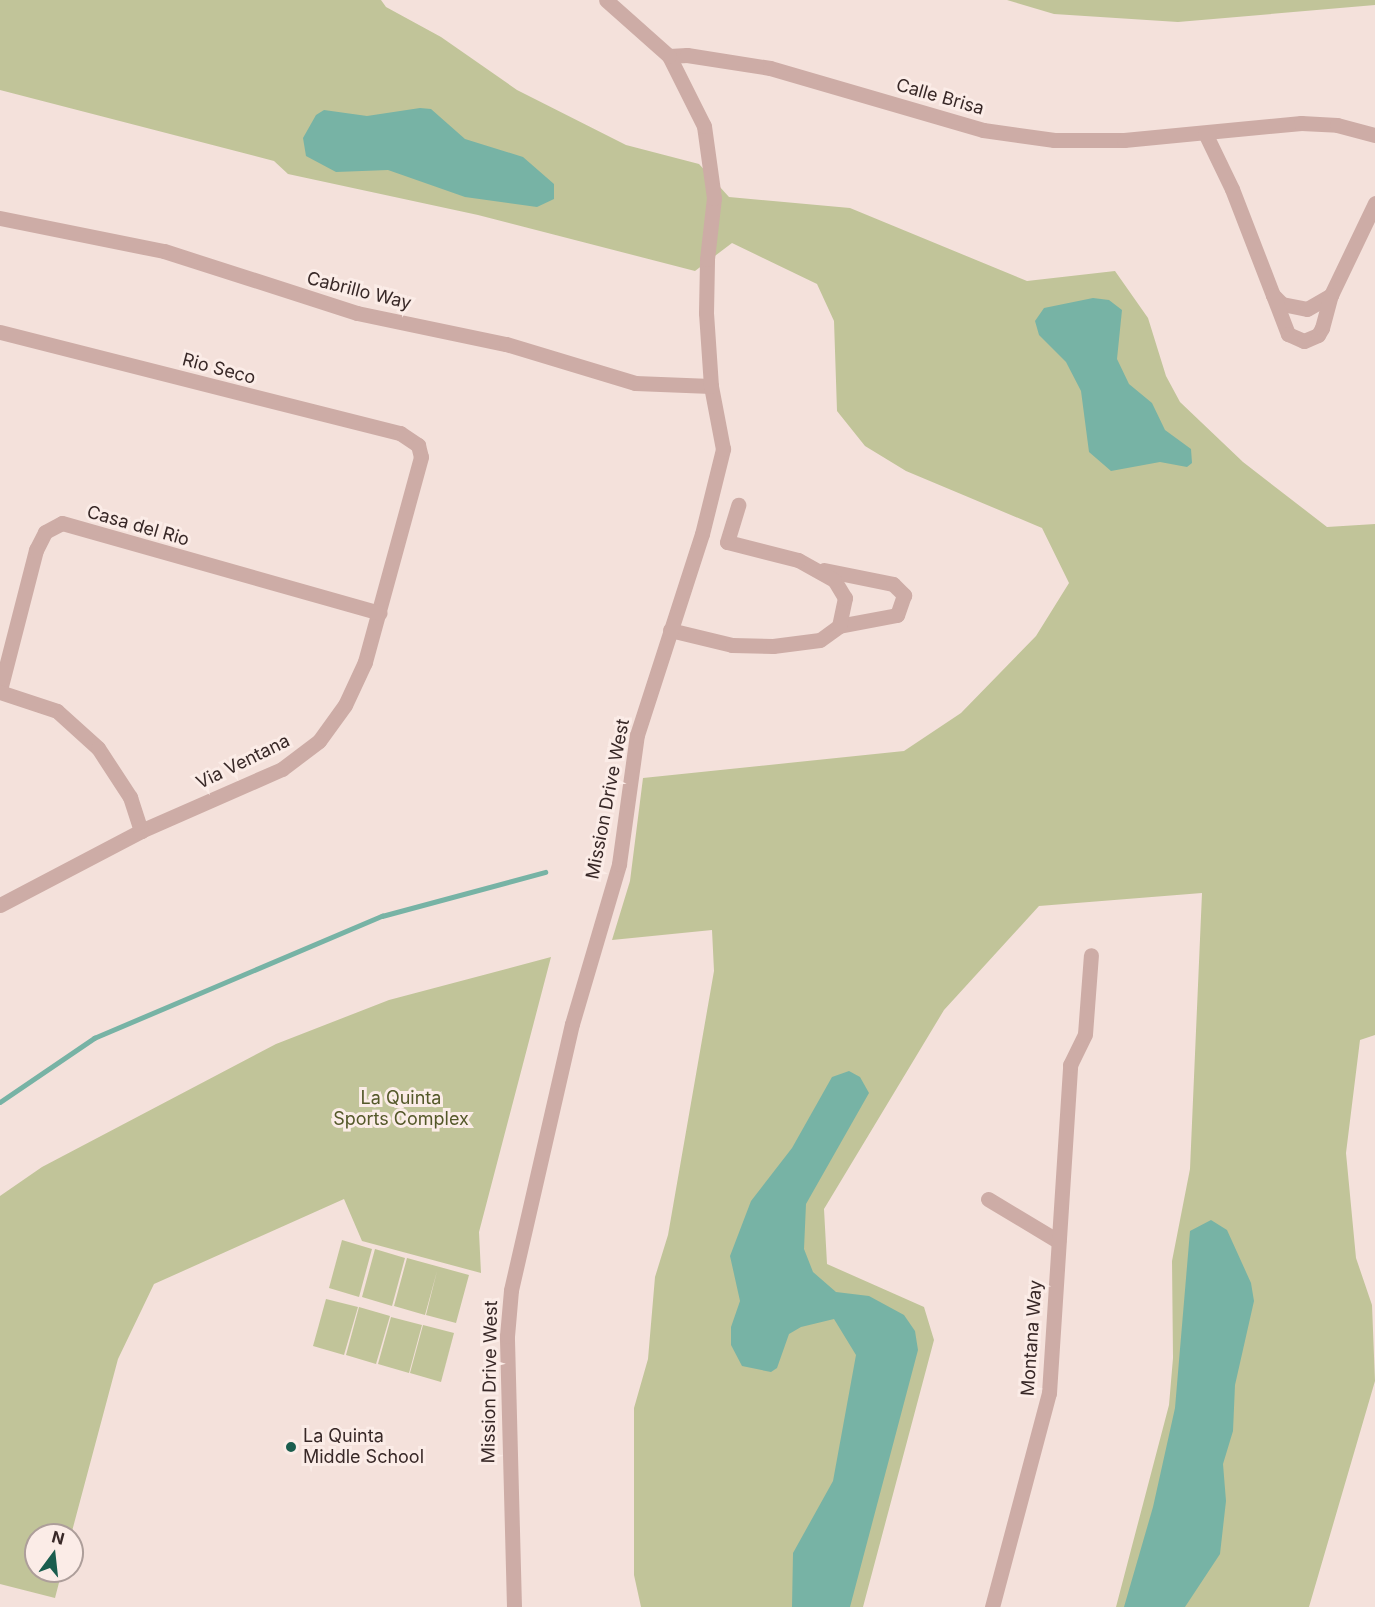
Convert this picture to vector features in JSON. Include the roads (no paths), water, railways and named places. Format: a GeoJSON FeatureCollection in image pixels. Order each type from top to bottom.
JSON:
{"type":"FeatureCollection","features":[{"type":"Feature","properties":{"kind":"street","name":"Mission Drive West"},"geometry":{"type":"LineString","coordinates":[[514,1607],[507,1359],[511,1290],[572,1024],[619,864],[637,735],[702,534],[723,449],[711,386],[707,259],[714,198],[704,126],[669,56],[606,0]]}},
{"type":"Feature","properties":{"kind":"street","name":"Calle Brisa"},"geometry":{"type":"LineString","coordinates":[[669,56],[687,55],[797,74],[983,130],[1077,140],[1124,140],[1301,123],[1337,125],[1375,135]]}},
{"type":"Feature","properties":{"kind":"street"},"geometry":{"type":"LineString","coordinates":[[1205,133],[1232,189],[1288,334],[1304,341],[1318,335],[1322,328],[1330,295],[1375,203]]}},
{"type":"Feature","properties":{"kind":"street","name":"Cabrillo Way"},"geometry":{"type":"LineString","coordinates":[[0,218],[164,251],[347,311],[495,341],[635,383],[711,386]]}},
{"type":"Feature","properties":{"kind":"street"},"geometry":{"type":"LineString","coordinates":[[1273,295],[1294,309],[1307,309],[1330,295]]}},
{"type":"Feature","properties":{"kind":"street","name":"Rio Seco"},"geometry":{"type":"LineString","coordinates":[[0,332],[400,433],[418,445],[421,451]]}},
{"type":"Feature","properties":{"kind":"street","name":"Via Ventana"},"geometry":{"type":"LineString","coordinates":[[0,905],[141,831],[282,769],[319,741],[356,685],[380,613],[421,466],[421,451]]}},
{"type":"Feature","properties":{"kind":"street"},"geometry":{"type":"LineString","coordinates":[[670,630],[732,645],[773,646],[820,640],[839,626],[897,615],[902,609],[904,595],[893,584],[815,568],[727,542],[738,505]]}},
{"type":"Feature","properties":{"kind":"street","name":"Casa del Rio"},"geometry":{"type":"LineString","coordinates":[[0,691],[36,550],[45,532],[62,524],[380,613]]}},
{"type":"Feature","properties":{"kind":"street"},"geometry":{"type":"LineString","coordinates":[[815,568],[842,590],[845,608],[839,626]]}},
{"type":"Feature","properties":{"kind":"street"},"geometry":{"type":"LineString","coordinates":[[0,691],[57,711],[98,748],[130,797],[141,831]]}},
{"type":"Feature","properties":{"kind":"street","name":"Montana Way"},"geometry":{"type":"LineString","coordinates":[[992,1607],[1049,1393],[1070,1065],[1085,1034],[1090,955]]}},
{"type":"Feature","properties":{"kind":"street"},"geometry":{"type":"LineString","coordinates":[[988,1199],[1058,1242]]}},
{"type":"Feature","properties":{"kind":"water"},"geometry":{"type":"Polygon","coordinates":[[[420,108],[431,109],[465,139],[523,157],[554,184],[554,199],[537,207],[465,197],[388,170],[336,172],[306,156],[303,138],[316,115],[324,110],[367,116],[420,108]]]}},
{"type":"Feature","properties":{"kind":"water"},"geometry":{"type":"Polygon","coordinates":[[[1093,298],[1109,300],[1122,310],[1117,359],[1129,384],[1152,403],[1165,430],[1191,449],[1192,463],[1187,467],[1160,462],[1111,471],[1089,452],[1081,391],[1066,362],[1039,335],[1035,321],[1044,308],[1093,298]]]}},
{"type":"Feature","properties":{"kind":"water"},"geometry":{"type":"Polygon","coordinates":[[[849,1071],[860,1077],[869,1093],[806,1204],[804,1249],[813,1272],[836,1292],[869,1296],[904,1315],[915,1331],[918,1350],[850,1607],[792,1607],[793,1553],[833,1481],[856,1355],[834,1319],[801,1327],[789,1334],[777,1368],[771,1372],[742,1366],[731,1345],[731,1327],[740,1301],[730,1256],[751,1201],[792,1148],[832,1077],[849,1071]]]}},
{"type":"Feature","properties":{"kind":"water"},"geometry":{"type":"Polygon","coordinates":[[[1211,1220],[1227,1230],[1251,1283],[1254,1301],[1235,1385],[1233,1431],[1223,1464],[1226,1501],[1220,1554],[1185,1607],[1124,1607],[1153,1507],[1175,1408],[1190,1231],[1211,1220]]]}},
{"type":"Feature","properties":{"kind":"waterway"},"geometry":{"type":"LineString","coordinates":[[0,1102],[94,1038],[382,916],[545,872]]}},
{"type":"Feature","properties":{"kind":"place","name":"La Quinta Middle School"},"geometry":{"type":"Point","coordinates":[291,1447]}},
{"type":"Feature","properties":{"kind":"park label","name":"La Quinta Sports Complex"},"geometry":{"type":"Point","coordinates":[401,1109]}}]}
